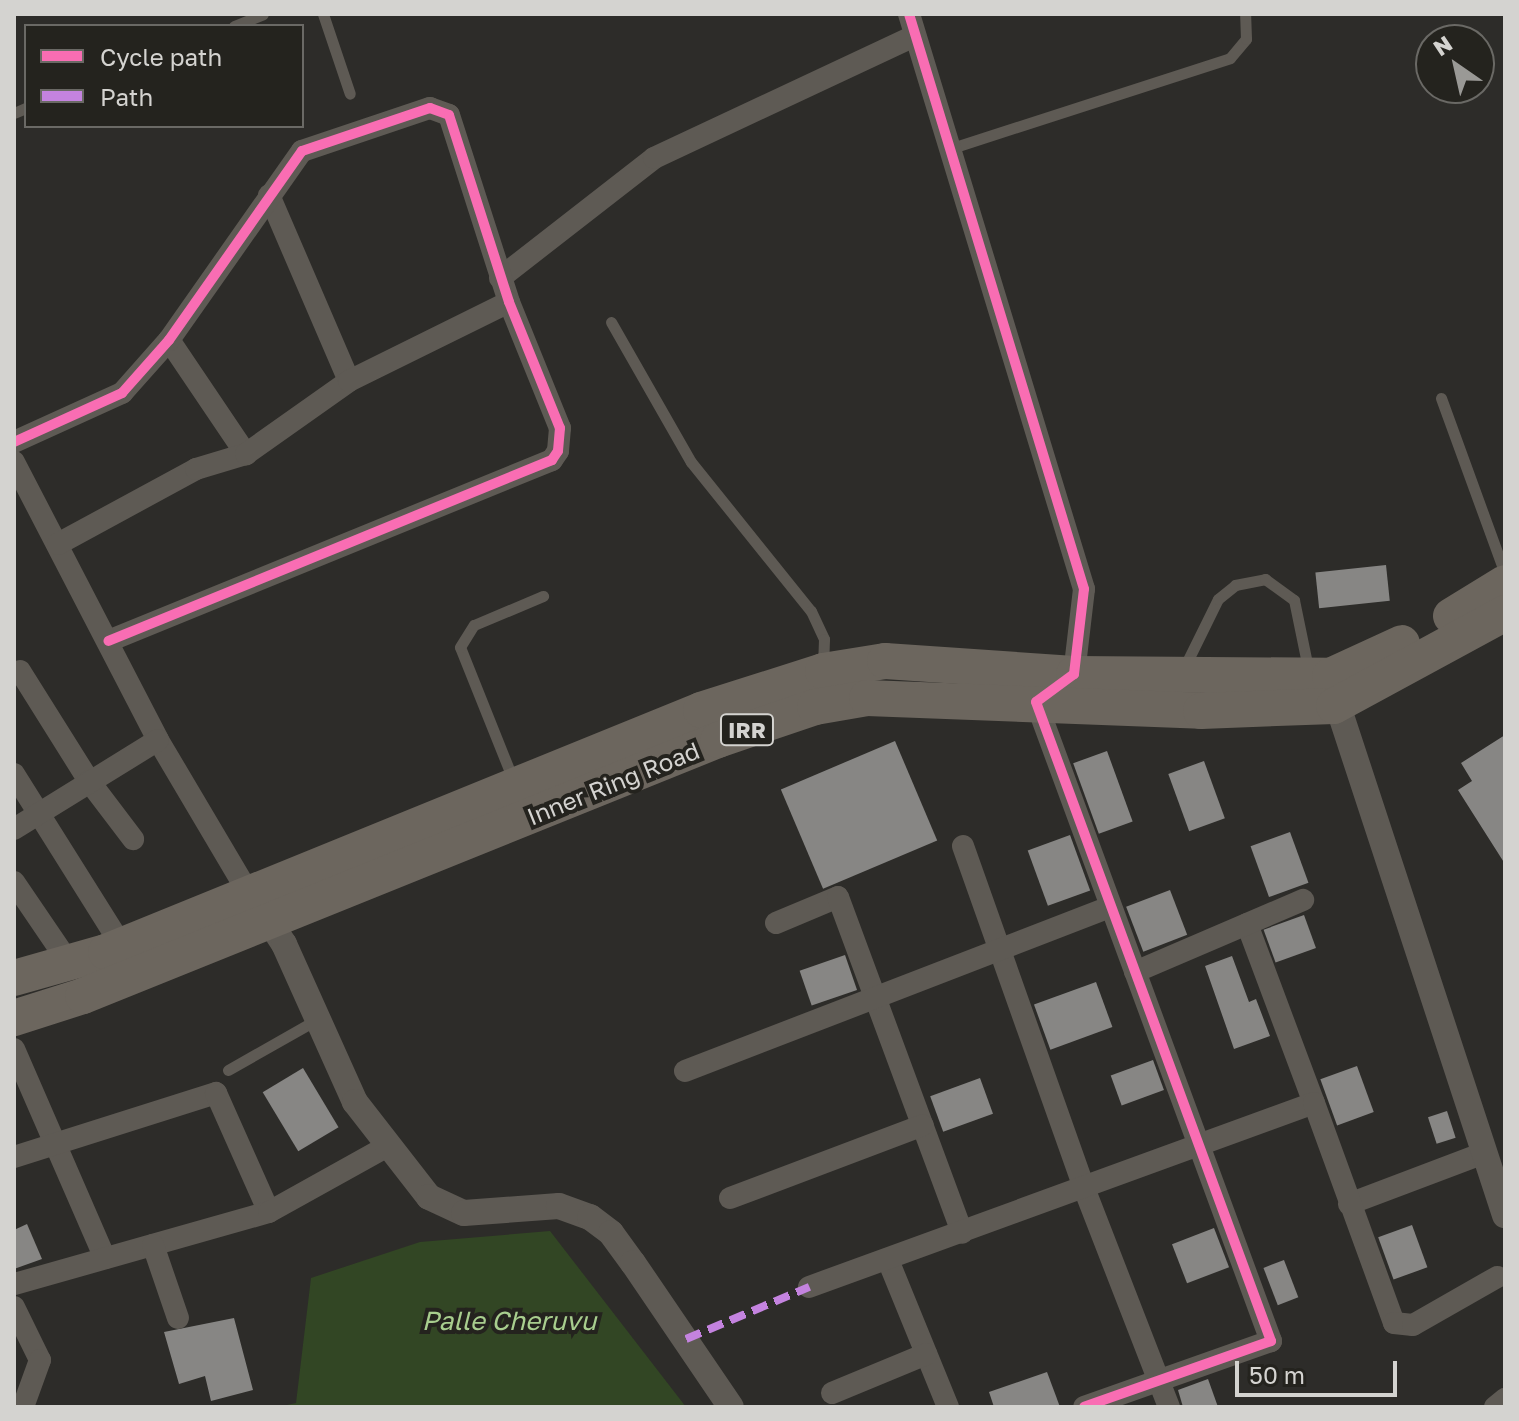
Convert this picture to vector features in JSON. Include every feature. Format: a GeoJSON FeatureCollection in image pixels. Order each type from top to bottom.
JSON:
{"type":"FeatureCollection","features":[{"type":"Feature","properties":{"kind":"highway","name":"Inner Ring Road"},"geometry":{"type":"LineString","coordinates":[[14,1018],[261,910],[516,787],[701,710],[823,671],[885,661],[1074,674],[1181,675],[1325,686],[1505,583]]}},
{"type":"Feature","properties":{"kind":"highway","name":"Inner Ring Road"},"geometry":{"type":"LineString","coordinates":[[14,978],[261,910],[815,707],[867,698],[1036,702],[1201,711],[1325,686],[1505,613]]}},
{"type":"Feature","properties":{"kind":"street"},"geometry":{"type":"LineString","coordinates":[[500,278],[654,158],[912,25],[1084,589],[1074,674],[1036,702],[1271,1341],[1160,1383],[1084,1407]]}},
{"type":"Feature","properties":{"kind":"street"},"geometry":{"type":"LineString","coordinates":[[14,442],[122,393],[169,340],[302,151],[389,119],[440,110],[455,126],[500,278],[560,428],[558,451],[552,460],[109,641]]}},
{"type":"Feature","properties":{"kind":"street"},"geometry":{"type":"LineString","coordinates":[[269,195],[349,381]]}},
{"type":"Feature","properties":{"kind":"street"},"geometry":{"type":"LineString","coordinates":[[58,544],[196,469],[246,454],[349,381],[509,302]]}},
{"type":"Feature","properties":{"kind":"street"},"geometry":{"type":"LineString","coordinates":[[169,340],[246,454]]}},
{"type":"Feature","properties":{"kind":"street"},"geometry":{"type":"LineString","coordinates":[[14,462],[158,740],[261,910],[355,1102],[386,1147],[429,1197],[464,1213],[559,1206],[590,1217],[611,1233],[731,1407]]}},
{"type":"Feature","properties":{"kind":"street"},"geometry":{"type":"LineString","coordinates":[[20,671],[89,781],[133,839]]}},
{"type":"Feature","properties":{"kind":"street"},"geometry":{"type":"LineString","coordinates":[[1325,686],[1481,1154],[1505,1215]]}},
{"type":"Feature","properties":{"kind":"street"},"geometry":{"type":"LineString","coordinates":[[14,829],[158,740]]}},
{"type":"Feature","properties":{"kind":"street"},"geometry":{"type":"LineString","coordinates":[[14,774],[122,946]]}},
{"type":"Feature","properties":{"kind":"street"},"geometry":{"type":"LineString","coordinates":[[963,846],[1084,1188],[1169,1407]]}},
{"type":"Feature","properties":{"kind":"street"},"geometry":{"type":"LineString","coordinates":[[14,882],[69,963]]}},
{"type":"Feature","properties":{"kind":"street"},"geometry":{"type":"LineString","coordinates":[[776,923],[838,897],[962,1233]]}},
{"type":"Feature","properties":{"kind":"street"},"geometry":{"type":"LineString","coordinates":[[1135,972],[1303,900]]}},
{"type":"Feature","properties":{"kind":"street"},"geometry":{"type":"LineString","coordinates":[[685,1071],[1111,907]]}},
{"type":"Feature","properties":{"kind":"street"},"geometry":{"type":"LineString","coordinates":[[1247,924],[1394,1323],[1413,1325],[1497,1277]]}},
{"type":"Feature","properties":{"kind":"street"},"geometry":{"type":"LineString","coordinates":[[14,1049],[53,1148],[105,1258]]}},
{"type":"Feature","properties":{"kind":"street"},"geometry":{"type":"LineString","coordinates":[[14,1157],[53,1148],[216,1093],[269,1212]]}},
{"type":"Feature","properties":{"kind":"street"},"geometry":{"type":"LineString","coordinates":[[809,1287],[1314,1103]]}},
{"type":"Feature","properties":{"kind":"street"},"geometry":{"type":"LineString","coordinates":[[730,1198],[923,1125]]}},
{"type":"Feature","properties":{"kind":"street"},"geometry":{"type":"LineString","coordinates":[[14,1284],[269,1212],[386,1147]]}},
{"type":"Feature","properties":{"kind":"street"},"geometry":{"type":"LineString","coordinates":[[1349,1204],[1481,1154]]}},
{"type":"Feature","properties":{"kind":"street"},"geometry":{"type":"LineString","coordinates":[[153,1245],[178,1318]]}},
{"type":"Feature","properties":{"kind":"street"},"geometry":{"type":"LineString","coordinates":[[888,1260],[948,1407]]}},
{"type":"Feature","properties":{"kind":"street"},"geometry":{"type":"LineString","coordinates":[[14,1307],[40,1360],[23,1407]]}},
{"type":"Feature","properties":{"kind":"street"},"geometry":{"type":"LineString","coordinates":[[832,1393],[926,1354]]}},
{"type":"Feature","properties":{"kind":"street"},"geometry":{"type":"LineString","coordinates":[[1495,1407],[1505,1399]]}},
{"type":"Feature","properties":{"kind":"lane"},"geometry":{"type":"LineString","coordinates":[[239,24],[263,14]]}},
{"type":"Feature","properties":{"kind":"lane"},"geometry":{"type":"LineString","coordinates":[[323,14],[350,94]]}},
{"type":"Feature","properties":{"kind":"lane"},"geometry":{"type":"LineString","coordinates":[[952,148],[1230,58],[1246,39],[1245,14]]}},
{"type":"Feature","properties":{"kind":"lane"},"geometry":{"type":"LineString","coordinates":[[611,322],[691,462],[811,611],[824,639],[823,671]]}},
{"type":"Feature","properties":{"kind":"lane"},"geometry":{"type":"LineString","coordinates":[[1441,398],[1505,574]]}},
{"type":"Feature","properties":{"kind":"lane"},"geometry":{"type":"LineString","coordinates":[[1181,675],[1218,599],[1235,585],[1265,579],[1294,600],[1325,686]]}},
{"type":"Feature","properties":{"kind":"lane"},"geometry":{"type":"LineString","coordinates":[[516,787],[460,647],[474,625],[543,596]]}},
{"type":"Feature","properties":{"kind":"lane"},"geometry":{"type":"LineString","coordinates":[[228,1070],[316,1020]]}},
{"type":"Feature","properties":{"kind":"water","name":"Palle Cheruvu"},"geometry":{"type":"Polygon","coordinates":[[[550,1231],[686,1407],[278,1407],[296,1403],[311,1278],[420,1242],[550,1231]]]}},
{"type":"Feature","properties":{"kind":"building"},"geometry":{"type":"Polygon","coordinates":[[[1386,565],[1390,601],[1319,608],[1315,572],[1386,565]]]}},
{"type":"Feature","properties":{"kind":"building"},"geometry":{"type":"Polygon","coordinates":[[[1505,735],[1505,864],[1458,790],[1472,781],[1461,763],[1505,735]]]}},
{"type":"Feature","properties":{"kind":"building"},"geometry":{"type":"Polygon","coordinates":[[[895,741],[937,840],[823,889],[781,789],[895,741]]]}},
{"type":"Feature","properties":{"kind":"building"},"geometry":{"type":"Polygon","coordinates":[[[1107,751],[1133,821],[1099,834],[1073,763],[1107,751]]]}},
{"type":"Feature","properties":{"kind":"building"},"geometry":{"type":"Polygon","coordinates":[[[1204,761],[1225,818],[1189,831],[1168,774],[1204,761]]]}},
{"type":"Feature","properties":{"kind":"building"},"geometry":{"type":"Polygon","coordinates":[[[1290,832],[1308,883],[1269,897],[1251,846],[1290,832]]]}},
{"type":"Feature","properties":{"kind":"building"},"geometry":{"type":"Polygon","coordinates":[[[1070,835],[1090,890],[1048,906],[1028,850],[1070,835]]]}},
{"type":"Feature","properties":{"kind":"building"},"geometry":{"type":"Polygon","coordinates":[[[1170,890],[1187,935],[1143,952],[1126,907],[1170,890]]]}},
{"type":"Feature","properties":{"kind":"building"},"geometry":{"type":"Polygon","coordinates":[[[1304,915],[1316,948],[1276,963],[1264,930],[1304,915]]]}},
{"type":"Feature","properties":{"kind":"building"},"geometry":{"type":"Polygon","coordinates":[[[845,955],[857,990],[812,1006],[800,971],[845,955]]]}},
{"type":"Feature","properties":{"kind":"building"},"geometry":{"type":"Polygon","coordinates":[[[1232,956],[1249,1002],[1256,999],[1270,1036],[1234,1049],[1205,966],[1232,956]]]}},
{"type":"Feature","properties":{"kind":"building"},"geometry":{"type":"Polygon","coordinates":[[[1096,982],[1112,1027],[1050,1050],[1034,1005],[1096,982]]]}},
{"type":"Feature","properties":{"kind":"building"},"geometry":{"type":"Polygon","coordinates":[[[1153,1060],[1164,1090],[1122,1105],[1111,1075],[1153,1060]]]}},
{"type":"Feature","properties":{"kind":"building"},"geometry":{"type":"Polygon","coordinates":[[[1357,1066],[1374,1112],[1337,1125],[1320,1079],[1357,1066]]]}},
{"type":"Feature","properties":{"kind":"building"},"geometry":{"type":"Polygon","coordinates":[[[303,1068],[339,1127],[298,1151],[263,1092],[303,1068]]]}},
{"type":"Feature","properties":{"kind":"building"},"geometry":{"type":"Polygon","coordinates":[[[980,1078],[993,1114],[943,1132],[930,1096],[980,1078]]]}},
{"type":"Feature","properties":{"kind":"building"},"geometry":{"type":"Polygon","coordinates":[[[1447,1111],[1456,1138],[1437,1144],[1428,1117],[1447,1111]]]}},
{"type":"Feature","properties":{"kind":"building"},"geometry":{"type":"Polygon","coordinates":[[[27,1224],[42,1259],[14,1269],[14,1230],[27,1224]]]}},
{"type":"Feature","properties":{"kind":"building"},"geometry":{"type":"Polygon","coordinates":[[[1412,1225],[1427,1267],[1394,1280],[1378,1237],[1412,1225]]]}},
{"type":"Feature","properties":{"kind":"building"},"geometry":{"type":"Polygon","coordinates":[[[1214,1228],[1229,1267],[1187,1283],[1172,1244],[1214,1228]]]}},
{"type":"Feature","properties":{"kind":"building"},"geometry":{"type":"Polygon","coordinates":[[[1284,1260],[1298,1297],[1278,1305],[1263,1268],[1284,1260]]]}},
{"type":"Feature","properties":{"kind":"building"},"geometry":{"type":"Polygon","coordinates":[[[234,1318],[253,1390],[211,1401],[205,1376],[179,1384],[164,1332],[234,1318]]]}},
{"type":"Feature","properties":{"kind":"building"},"geometry":{"type":"Polygon","coordinates":[[[1047,1372],[1060,1407],[994,1407],[989,1392],[1047,1372]]]}},
{"type":"Feature","properties":{"kind":"building"},"geometry":{"type":"Polygon","coordinates":[[[1208,1379],[1218,1407],[1183,1407],[1178,1390],[1208,1379]]]}},
{"type":"Feature","properties":{"kind":"marked path"},"geometry":{"type":"LineString","coordinates":[[686,1339],[809,1287]]}},
{"type":"Feature","properties":{"kind":"cycle path"},"geometry":{"type":"LineString","coordinates":[[909,14],[1084,589],[1074,674],[1036,702],[1271,1341],[1084,1407]]}},
{"type":"Feature","properties":{"kind":"cycle path"},"geometry":{"type":"LineString","coordinates":[[14,442],[122,393],[169,340],[302,151],[430,108],[449,115],[509,302],[560,428],[558,451],[552,460],[109,641]]}}]}
